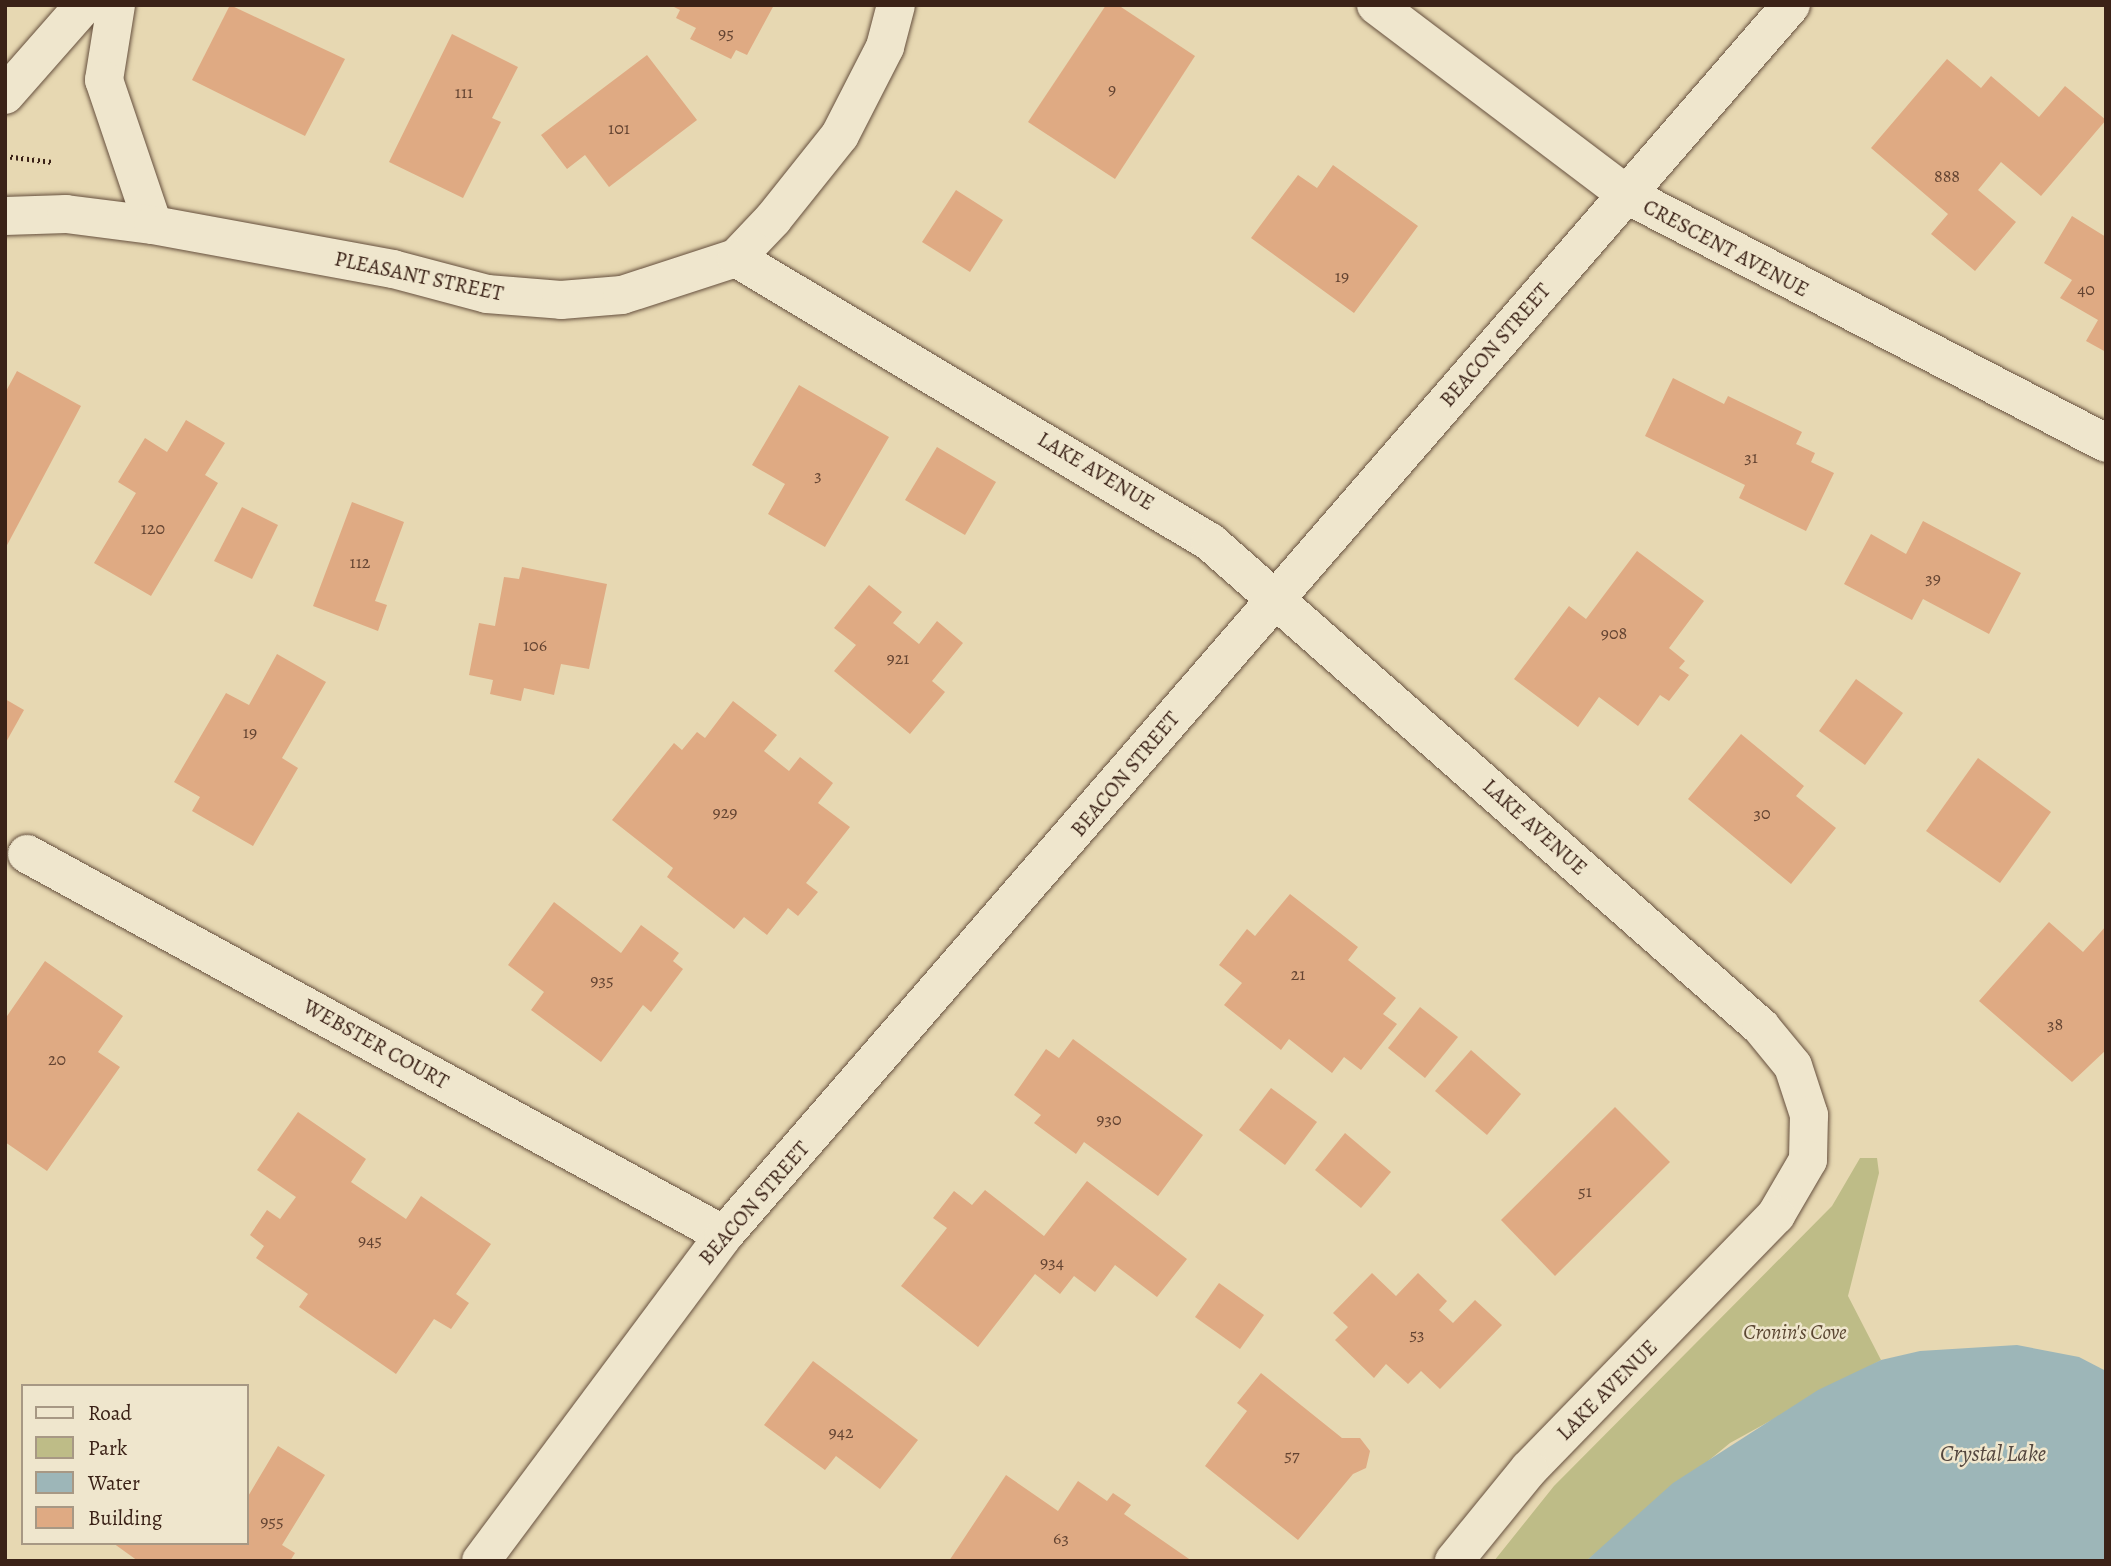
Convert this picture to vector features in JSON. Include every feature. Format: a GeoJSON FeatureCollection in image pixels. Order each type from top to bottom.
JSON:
{"type":"FeatureCollection","features":[{"type":"Feature","properties":{"kind":"street"},"geometry":{"type":"LineString","coordinates":[[5,95],[84,5]]}},
{"type":"Feature","properties":{"kind":"street"},"geometry":{"type":"LineString","coordinates":[[116,5],[104,80],[153,225]]}},
{"type":"Feature","properties":{"kind":"street"},"geometry":{"type":"LineString","coordinates":[[736,258],[840,135],[885,47],[896,5]]}},
{"type":"Feature","properties":{"kind":"street","name":"CRESCENT AVENUE"},"geometry":{"type":"LineString","coordinates":[[1376,5],[1627,195],[2106,443]]}},
{"type":"Feature","properties":{"kind":"street","name":"BEACON STREET"},"geometry":{"type":"LineString","coordinates":[[481,1561],[724,1234],[1275,595],[1791,5]]}},
{"type":"Feature","properties":{"kind":"street","name":"PLEASANT STREET"},"geometry":{"type":"LineString","coordinates":[[5,216],[66,214],[153,225],[393,269],[486,294],[561,300],[622,295],[736,258]]}},
{"type":"Feature","properties":{"kind":"street","name":"LAKE AVENUE"},"geometry":{"type":"LineString","coordinates":[[736,258],[1187,526],[1275,595],[1761,1027],[1793,1066],[1809,1115],[1808,1160],[1776,1214],[1529,1469],[1454,1561]]}},
{"type":"Feature","properties":{"kind":"street","name":"WEBSTER COURT"},"geometry":{"type":"LineString","coordinates":[[27,854],[724,1234]]}},
{"type":"Feature","properties":{"kind":"path"},"geometry":{"type":"LineString","coordinates":[[5,156],[58,163]]}},
{"type":"Feature","properties":{"kind":"green space","name":"Cronin's Cove"},"geometry":{"type":"Polygon","coordinates":[[[1860,1158],[1877,1158],[1879,1173],[1848,1296],[1881,1360],[1730,1443],[1586,1561],[1494,1561],[1554,1486],[1832,1206],[1860,1158]]]}},
{"type":"Feature","properties":{"kind":"water","name":"Crystal Lake"},"geometry":{"type":"Polygon","coordinates":[[[2017,1345],[2079,1357],[2106,1371],[2106,1561],[1586,1561],[1673,1483],[1818,1390],[1881,1360],[1920,1351],[2017,1345]]]}},
{"type":"Feature","properties":{"kind":"building"},"geometry":{"type":"Polygon","coordinates":[[[230,5],[345,59],[305,136],[192,80],[230,5]]]}},
{"type":"Feature","properties":{"kind":"building"},"geometry":{"type":"Polygon","coordinates":[[[670,5],[774,5],[747,55],[736,50],[731,59],[690,39],[696,28],[676,18],[680,10],[670,5]]]}},
{"type":"Feature","properties":{"kind":"building"},"geometry":{"type":"Polygon","coordinates":[[[1106,5],[1118,5],[1195,56],[1115,179],[1028,122],[1106,5]]]}},
{"type":"Feature","properties":{"kind":"building"},"geometry":{"type":"Polygon","coordinates":[[[452,34],[518,67],[492,118],[501,122],[463,198],[389,162],[452,34]]]}},
{"type":"Feature","properties":{"kind":"building"},"geometry":{"type":"Polygon","coordinates":[[[647,55],[697,120],[609,187],[585,155],[567,169],[541,135],[647,55]]]}},
{"type":"Feature","properties":{"kind":"building"},"geometry":{"type":"Polygon","coordinates":[[[1947,59],[1981,88],[1991,76],[2039,117],[2065,86],[2106,120],[2041,196],[2001,162],[1978,190],[2016,222],[1975,271],[1931,234],[1948,214],[1871,148],[1947,59]]]}},
{"type":"Feature","properties":{"kind":"building"},"geometry":{"type":"Polygon","coordinates":[[[1333,165],[1418,226],[1354,313],[1251,238],[1298,175],[1317,188],[1333,165]]]}},
{"type":"Feature","properties":{"kind":"building"},"geometry":{"type":"Polygon","coordinates":[[[956,190],[1003,220],[970,272],[922,242],[956,190]]]}},
{"type":"Feature","properties":{"kind":"building"},"geometry":{"type":"Polygon","coordinates":[[[2072,216],[2106,237],[2106,352],[2086,341],[2098,320],[2060,298],[2072,280],[2044,263],[2072,216]]]}},
{"type":"Feature","properties":{"kind":"building"},"geometry":{"type":"Polygon","coordinates":[[[17,371],[81,406],[5,549],[5,393],[17,371]]]}},
{"type":"Feature","properties":{"kind":"building"},"geometry":{"type":"Polygon","coordinates":[[[1673,378],[1724,404],[1728,396],[1802,432],[1796,444],[1815,453],[1811,462],[1834,473],[1806,531],[1739,498],[1745,485],[1645,436],[1673,378]]]}},
{"type":"Feature","properties":{"kind":"building"},"geometry":{"type":"Polygon","coordinates":[[[799,385],[889,437],[825,547],[768,514],[785,484],[752,465],[799,385]]]}},
{"type":"Feature","properties":{"kind":"building"},"geometry":{"type":"Polygon","coordinates":[[[186,420],[225,443],[205,475],[218,483],[151,596],[94,563],[136,493],[118,482],[145,438],[167,452],[186,420]]]}},
{"type":"Feature","properties":{"kind":"building"},"geometry":{"type":"Polygon","coordinates":[[[937,447],[996,482],[965,535],[905,500],[937,447]]]}},
{"type":"Feature","properties":{"kind":"building"},"geometry":{"type":"Polygon","coordinates":[[[352,502],[404,522],[375,601],[387,605],[378,631],[313,606],[352,502]]]}},
{"type":"Feature","properties":{"kind":"building"},"geometry":{"type":"Polygon","coordinates":[[[242,507],[278,525],[252,579],[214,561],[242,507]]]}},
{"type":"Feature","properties":{"kind":"building"},"geometry":{"type":"Polygon","coordinates":[[[1923,521],[2021,573],[1989,634],[1923,599],[1912,620],[1844,584],[1871,534],[1906,554],[1923,521]]]}},
{"type":"Feature","properties":{"kind":"building"},"geometry":{"type":"Polygon","coordinates":[[[1637,551],[1704,601],[1669,648],[1685,661],[1679,668],[1689,675],[1669,701],[1660,695],[1638,726],[1599,697],[1578,727],[1514,679],[1569,606],[1586,619],[1637,551]]]}},
{"type":"Feature","properties":{"kind":"building"},"geometry":{"type":"Polygon","coordinates":[[[522,567],[607,584],[589,669],[561,664],[554,695],[524,688],[521,701],[490,694],[493,680],[469,675],[479,623],[495,626],[504,577],[519,579],[522,567]]]}},
{"type":"Feature","properties":{"kind":"building"},"geometry":{"type":"Polygon","coordinates":[[[869,585],[902,612],[893,623],[919,644],[937,621],[963,643],[932,681],[945,692],[910,734],[834,671],[856,645],[834,628],[869,585]]]}},
{"type":"Feature","properties":{"kind":"building"},"geometry":{"type":"Polygon","coordinates":[[[277,654],[326,682],[282,758],[298,768],[253,846],[192,811],[200,797],[174,782],[226,693],[249,705],[277,654]]]}},
{"type":"Feature","properties":{"kind":"building"},"geometry":{"type":"Polygon","coordinates":[[[1856,679],[1903,713],[1865,765],[1819,731],[1856,679]]]}},
{"type":"Feature","properties":{"kind":"building"},"geometry":{"type":"Polygon","coordinates":[[[5,699],[24,710],[5,744],[5,699]]]}},
{"type":"Feature","properties":{"kind":"building"},"geometry":{"type":"Polygon","coordinates":[[[733,701],[777,735],[764,751],[789,771],[800,757],[833,783],[818,803],[850,827],[806,883],[818,892],[798,916],[788,908],[767,935],[744,917],[734,929],[667,877],[673,868],[612,820],[674,743],[682,750],[697,732],[705,738],[733,701]]]}},
{"type":"Feature","properties":{"kind":"building"},"geometry":{"type":"Polygon","coordinates":[[[1741,734],[1804,786],[1796,796],[1836,828],[1791,884],[1688,799],[1741,734]]]}},
{"type":"Feature","properties":{"kind":"building"},"geometry":{"type":"Polygon","coordinates":[[[1978,758],[2051,812],[2000,883],[1926,831],[1978,758]]]}},
{"type":"Feature","properties":{"kind":"building"},"geometry":{"type":"Polygon","coordinates":[[[1290,894],[1358,947],[1348,960],[1396,998],[1383,1014],[1397,1024],[1361,1070],[1344,1057],[1332,1073],[1289,1039],[1281,1050],[1224,1005],[1242,983],[1219,965],[1247,929],[1255,936],[1290,894]]]}},
{"type":"Feature","properties":{"kind":"building"},"geometry":{"type":"Polygon","coordinates":[[[554,902],[621,953],[641,925],[679,953],[673,961],[683,969],[651,1012],[643,1005],[601,1062],[531,1010],[544,992],[508,965],[554,902]]]}},
{"type":"Feature","properties":{"kind":"building"},"geometry":{"type":"Polygon","coordinates":[[[2049,922],[2083,952],[2106,926],[2106,1050],[2072,1082],[1979,1001],[2049,922]]]}},
{"type":"Feature","properties":{"kind":"building"},"geometry":{"type":"Polygon","coordinates":[[[45,961],[123,1016],[98,1052],[120,1067],[47,1171],[5,1142],[5,1019],[45,961]]]}},
{"type":"Feature","properties":{"kind":"building"},"geometry":{"type":"Polygon","coordinates":[[[1420,1007],[1458,1037],[1425,1078],[1388,1048],[1420,1007]]]}},
{"type":"Feature","properties":{"kind":"building"},"geometry":{"type":"Polygon","coordinates":[[[1073,1039],[1203,1135],[1158,1196],[1084,1142],[1076,1154],[1034,1123],[1041,1115],[1014,1095],[1046,1049],[1059,1058],[1073,1039]]]}},
{"type":"Feature","properties":{"kind":"building"},"geometry":{"type":"Polygon","coordinates":[[[1471,1050],[1521,1094],[1487,1135],[1435,1091],[1471,1050]]]}},
{"type":"Feature","properties":{"kind":"building"},"geometry":{"type":"Polygon","coordinates":[[[1271,1088],[1317,1122],[1285,1165],[1239,1130],[1271,1088]]]}},
{"type":"Feature","properties":{"kind":"building"},"geometry":{"type":"Polygon","coordinates":[[[1615,1107],[1670,1162],[1555,1276],[1501,1220],[1615,1107]]]}},
{"type":"Feature","properties":{"kind":"building"},"geometry":{"type":"Polygon","coordinates":[[[298,1112],[366,1159],[351,1182],[406,1219],[421,1196],[491,1244],[456,1294],[469,1303],[451,1329],[434,1319],[396,1374],[299,1307],[308,1294],[256,1258],[264,1246],[250,1235],[267,1210],[280,1219],[296,1197],[257,1170],[298,1112]]]}},
{"type":"Feature","properties":{"kind":"building"},"geometry":{"type":"Polygon","coordinates":[[[1345,1133],[1391,1172],[1361,1208],[1315,1170],[1345,1133]]]}},
{"type":"Feature","properties":{"kind":"building"},"geometry":{"type":"Polygon","coordinates":[[[1087,1181],[1187,1259],[1157,1297],[1115,1265],[1095,1292],[1074,1276],[1060,1294],[1035,1274],[978,1347],[901,1286],[947,1228],[933,1218],[954,1191],[972,1205],[985,1190],[1044,1236],[1087,1181]]]}},
{"type":"Feature","properties":{"kind":"building"},"geometry":{"type":"Polygon","coordinates":[[[1372,1273],[1396,1296],[1418,1273],[1447,1301],[1439,1310],[1453,1323],[1475,1300],[1502,1325],[1440,1389],[1421,1371],[1408,1384],[1386,1364],[1374,1378],[1335,1340],[1348,1327],[1333,1313],[1372,1273]]]}},
{"type":"Feature","properties":{"kind":"building"},"geometry":{"type":"Polygon","coordinates":[[[1219,1283],[1264,1315],[1240,1349],[1195,1317],[1219,1283]]]}},
{"type":"Feature","properties":{"kind":"building"},"geometry":{"type":"Polygon","coordinates":[[[813,1361],[918,1440],[880,1489],[836,1456],[825,1470],[764,1425],[813,1361]]]}},
{"type":"Feature","properties":{"kind":"building"},"geometry":{"type":"Polygon","coordinates":[[[1261,1373],[1342,1438],[1360,1438],[1370,1451],[1366,1468],[1353,1474],[1298,1540],[1205,1466],[1247,1411],[1237,1403],[1261,1373]]]}},
{"type":"Feature","properties":{"kind":"building"},"geometry":{"type":"Polygon","coordinates":[[[278,1446],[325,1475],[282,1545],[295,1553],[290,1561],[138,1561],[116,1545],[248,1545],[248,1496],[278,1446]]]}},
{"type":"Feature","properties":{"kind":"building"},"geometry":{"type":"Polygon","coordinates":[[[1006,1475],[1058,1511],[1078,1481],[1107,1501],[1113,1493],[1131,1505],[1124,1514],[1192,1561],[949,1561],[1006,1475]]]}}]}
